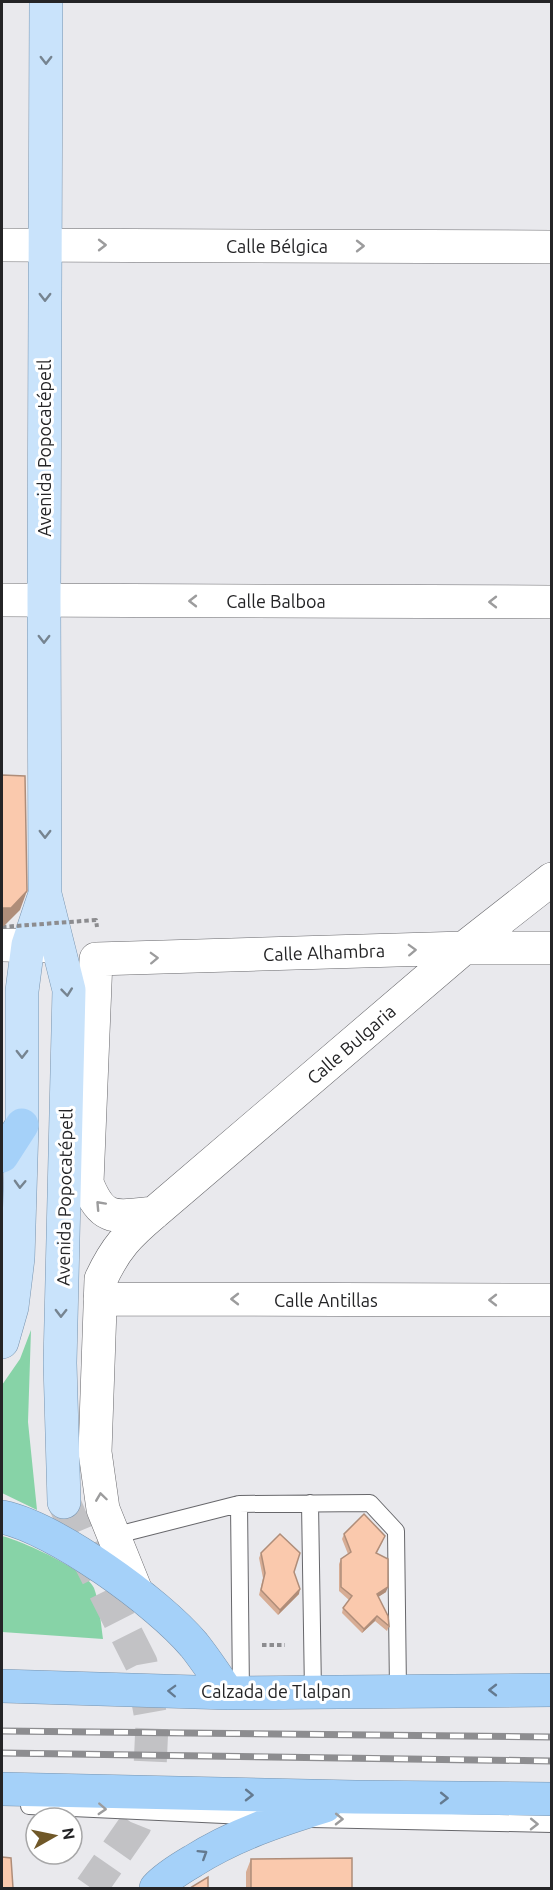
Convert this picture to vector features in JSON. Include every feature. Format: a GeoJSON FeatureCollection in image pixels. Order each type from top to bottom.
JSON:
{"type":"FeatureCollection","features":[{"type":"Feature","properties":{"kind":"highway"},"geometry":{"type":"LineString","coordinates":[[2,1156],[22,1125]]}},
{"type":"Feature","properties":{"kind":"highway"},"geometry":{"type":"LineString","coordinates":[[2,1517],[12,1519],[62,1542],[135,1591],[193,1644],[235,1693]]}},
{"type":"Feature","properties":{"kind":"highway","name":"Calzada de Tlalpan"},"geometry":{"type":"LineString","coordinates":[[2,1686],[235,1693],[552,1690]]}},
{"type":"Feature","properties":{"kind":"highway"},"geometry":{"type":"LineString","coordinates":[[2,1789],[552,1799]]}},
{"type":"Feature","properties":{"kind":"highway"},"geometry":{"type":"LineString","coordinates":[[156,1888],[182,1867],[219,1845],[284,1818],[355,1797]]}},
{"type":"Feature","properties":{"kind":"main road","name":"Avenida Popocatépetl"},"geometry":{"type":"LineString","coordinates":[[2,1342],[12,1307],[18,1258],[22,1125],[22,940],[45,894],[46,2]]}},
{"type":"Feature","properties":{"kind":"main road","name":"Avenida Popocatépetl"},"geometry":{"type":"LineString","coordinates":[[22,940],[69,990],[60,1363],[64,1502]]}},
{"type":"Feature","properties":{"kind":"street","name":"Calle Bélgica"},"geometry":{"type":"LineString","coordinates":[[2,245],[552,247]]}},
{"type":"Feature","properties":{"kind":"street","name":"Calle Balboa"},"geometry":{"type":"LineString","coordinates":[[2,600],[552,602]]}},
{"type":"Feature","properties":{"kind":"street","name":"Calle Bulgaria"},"geometry":{"type":"LineString","coordinates":[[135,1591],[103,1509],[95,1452],[101,1279],[112,1255],[126,1237],[464,948],[552,879]]}},
{"type":"Feature","properties":{"kind":"street","name":"Calle Alhambra"},"geometry":{"type":"LineString","coordinates":[[154,1213],[120,1216],[104,1212],[94,1200],[87,1183],[96,959],[464,948],[552,948]]}},
{"type":"Feature","properties":{"kind":"street","name":"Calle Antillas"},"geometry":{"type":"LineString","coordinates":[[100,1299],[552,1300]]}},
{"type":"Feature","properties":{"kind":"lane"},"geometry":{"type":"LineString","coordinates":[[310,1503],[313,1692]]}},
{"type":"Feature","properties":{"kind":"lane"},"geometry":{"type":"LineString","coordinates":[[113,1536],[239,1504],[370,1503],[396,1531],[398,1690]]}},
{"type":"Feature","properties":{"kind":"lane"},"geometry":{"type":"LineString","coordinates":[[235,1693],[239,1504]]}},
{"type":"Feature","properties":{"kind":"lane"},"geometry":{"type":"LineString","coordinates":[[2,1804],[284,1818],[552,1824]]}},
{"type":"Feature","properties":{"kind":"path"},"geometry":{"type":"LineString","coordinates":[[22,940],[96,920],[97,927]]}},
{"type":"Feature","properties":{"kind":"path"},"geometry":{"type":"LineString","coordinates":[[260,1645],[285,1645]]}},
{"type":"Feature","properties":{"kind":"green space"},"geometry":{"type":"Polygon","coordinates":[[[31,1330],[28,1422],[37,1510],[2,1493],[2,1385],[20,1359],[31,1330]]]}},
{"type":"Feature","properties":{"kind":"green space"},"geometry":{"type":"Polygon","coordinates":[[[2,1536],[52,1557],[89,1581],[97,1599],[103,1639],[2,1632],[2,1536]]]}},
{"type":"Feature","properties":{"kind":"building"},"geometry":{"type":"Polygon","coordinates":[[[2,775],[25,776],[27,891],[11,908],[2,908],[2,775]]]}},
{"type":"Feature","properties":{"kind":"building"},"geometry":{"type":"Polygon","coordinates":[[[364,1514],[385,1536],[376,1553],[388,1559],[388,1587],[377,1594],[388,1616],[389,1626],[377,1616],[364,1629],[343,1608],[352,1596],[341,1587],[341,1559],[351,1552],[344,1534],[364,1514]]]}},
{"type":"Feature","properties":{"kind":"building"},"geometry":{"type":"Polygon","coordinates":[[[280,1534],[300,1553],[294,1572],[300,1589],[280,1610],[261,1590],[265,1573],[261,1553],[280,1534]]]}},
{"type":"Feature","properties":{"kind":"building"},"geometry":{"type":"Polygon","coordinates":[[[2,1857],[11,1858],[13,1888],[2,1888],[2,1857]]]}},
{"type":"Feature","properties":{"kind":"building"},"geometry":{"type":"Polygon","coordinates":[[[352,1858],[352,1888],[251,1888],[251,1859],[352,1858]]]}},
{"type":"Feature","properties":{"kind":"building"},"geometry":{"type":"Polygon","coordinates":[[[208,1877],[208,1888],[190,1888],[208,1877]]]}},
{"type":"Feature","properties":{"kind":"tunnel"},"geometry":{"type":"LineString","coordinates":[[64,1502],[85,1552],[141,1663],[152,1724],[149,1790],[135,1825],[91,1888]]}},
{"type":"Feature","properties":{"kind":"railway"},"geometry":{"type":"LineString","coordinates":[[2,1731],[552,1737]]}},
{"type":"Feature","properties":{"kind":"railway"},"geometry":{"type":"LineString","coordinates":[[2,1753],[552,1761]]}}]}
